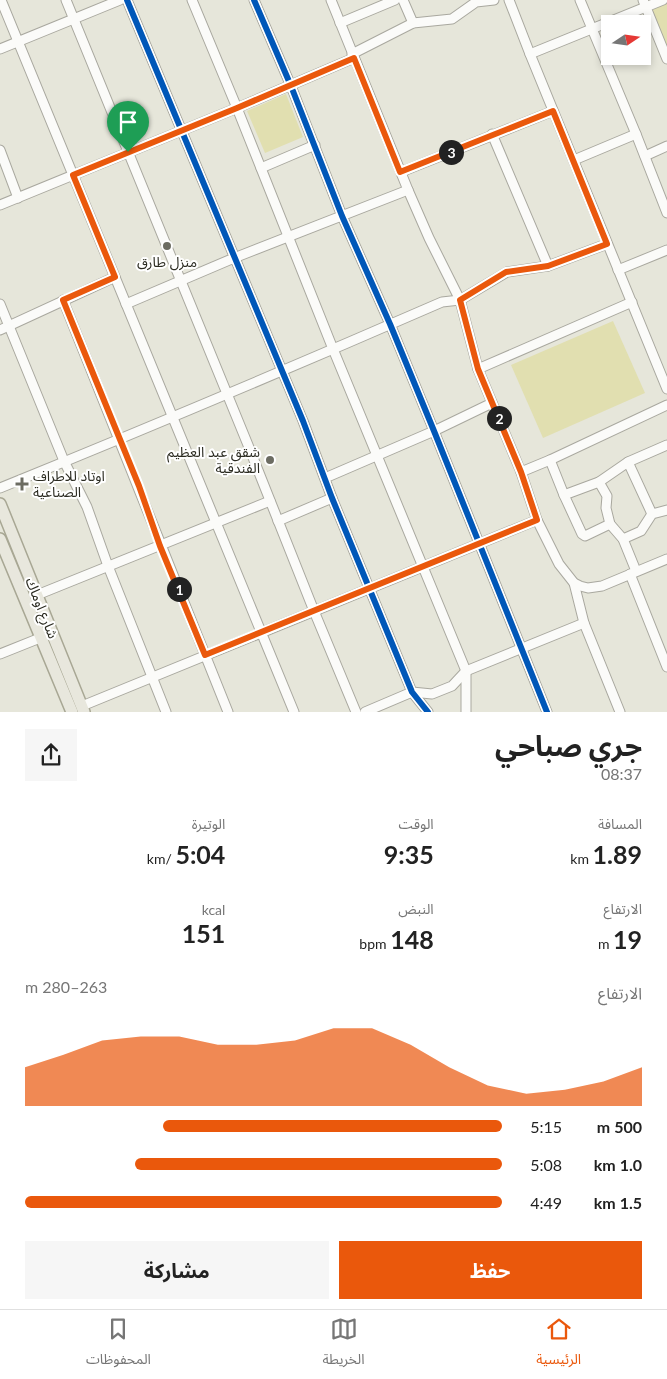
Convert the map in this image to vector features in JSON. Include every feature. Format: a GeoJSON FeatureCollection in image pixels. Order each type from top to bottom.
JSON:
{"type":"FeatureCollection","features":[{"type":"Feature","properties":{"kind":"main road","name":"شارع اوماك"},"geometry":{"type":"LineString","coordinates":[[0,504],[37,595],[79,710]]}},
{"type":"Feature","properties":{"kind":"main road","name":"شارع اوماك"},"geometry":{"type":"LineString","coordinates":[[0,539],[40,638],[79,710]]}},
{"type":"Feature","properties":{"kind":"street"},"geometry":{"type":"LineString","coordinates":[[1,0],[294,712]]}},
{"type":"Feature","properties":{"kind":"street"},"geometry":{"type":"LineString","coordinates":[[66,0],[356,712]]}},
{"type":"Feature","properties":{"kind":"street"},"geometry":{"type":"LineString","coordinates":[[0,49],[120,0]]}},
{"type":"Feature","properties":{"kind":"street"},"geometry":{"type":"LineString","coordinates":[[127,0],[282,370],[332,498],[412,692],[428,712]]}},
{"type":"Feature","properties":{"kind":"street"},"geometry":{"type":"LineString","coordinates":[[192,0],[466,671],[466,712]]}},
{"type":"Feature","properties":{"kind":"street"},"geometry":{"type":"LineString","coordinates":[[254,0],[291,86],[342,216],[390,324],[547,712]]}},
{"type":"Feature","properties":{"kind":"street"},"geometry":{"type":"LineString","coordinates":[[331,0],[400,172],[429,238],[460,300],[478,369],[521,472],[537,520],[559,564],[574,583],[584,623],[620,712]]}},
{"type":"Feature","properties":{"kind":"street"},"geometry":{"type":"LineString","coordinates":[[340,23],[395,0]]}},
{"type":"Feature","properties":{"kind":"street"},"geometry":{"type":"LineString","coordinates":[[403,0],[413,23]]}},
{"type":"Feature","properties":{"kind":"street"},"geometry":{"type":"LineString","coordinates":[[0,206],[291,86],[353,56],[413,23],[452,19],[476,1],[494,0]]}},
{"type":"Feature","properties":{"kind":"street"},"geometry":{"type":"LineString","coordinates":[[509,0],[667,389]]}},
{"type":"Feature","properties":{"kind":"street"},"geometry":{"type":"LineString","coordinates":[[580,0],[667,213]]}},
{"type":"Feature","properties":{"kind":"street"},"geometry":{"type":"LineString","coordinates":[[530,54],[592,30],[644,4],[663,0]]}},
{"type":"Feature","properties":{"kind":"street"},"geometry":{"type":"LineString","coordinates":[[644,4],[667,59]]}},
{"type":"Feature","properties":{"kind":"street"},"geometry":{"type":"LineString","coordinates":[[400,172],[553,111]]}},
{"type":"Feature","properties":{"kind":"street"},"geometry":{"type":"LineString","coordinates":[[492,134],[548,266]]}},
{"type":"Feature","properties":{"kind":"street"},"geometry":{"type":"LineString","coordinates":[[574,160],[636,134]]}},
{"type":"Feature","properties":{"kind":"street"},"geometry":{"type":"LineString","coordinates":[[261,168],[315,145]]}},
{"type":"Feature","properties":{"kind":"street"},"geometry":{"type":"LineString","coordinates":[[645,156],[667,146]]}},
{"type":"Feature","properties":{"kind":"street"},"geometry":{"type":"LineString","coordinates":[[0,150],[18,198]]}},
{"type":"Feature","properties":{"kind":"street"},"geometry":{"type":"LineString","coordinates":[[126,304],[234,258],[408,190]]}},
{"type":"Feature","properties":{"kind":"street"},"geometry":{"type":"LineString","coordinates":[[0,488],[64,461],[97,450],[120,438],[442,302],[460,300],[506,272],[548,266],[607,244]]}},
{"type":"Feature","properties":{"kind":"street"},"geometry":{"type":"LineString","coordinates":[[618,270],[667,250]]}},
{"type":"Feature","properties":{"kind":"street"},"geometry":{"type":"LineString","coordinates":[[0,330],[115,277]]}},
{"type":"Feature","properties":{"kind":"street"},"geometry":{"type":"LineString","coordinates":[[63,300],[120,438],[160,546],[228,712]]}},
{"type":"Feature","properties":{"kind":"street"},"geometry":{"type":"LineString","coordinates":[[478,369],[632,302]]}},
{"type":"Feature","properties":{"kind":"street"},"geometry":{"type":"LineString","coordinates":[[0,304],[64,461],[87,506],[108,566],[166,712]]}},
{"type":"Feature","properties":{"kind":"street"},"geometry":{"type":"LineString","coordinates":[[325,478],[434,431],[492,403]]}},
{"type":"Feature","properties":{"kind":"street"},"geometry":{"type":"LineString","coordinates":[[521,472],[667,406]]}},
{"type":"Feature","properties":{"kind":"street"},"geometry":{"type":"LineString","coordinates":[[564,495],[599,482],[628,462],[667,445]]}},
{"type":"Feature","properties":{"kind":"street"},"geometry":{"type":"LineString","coordinates":[[550,460],[582,534],[586,536],[610,524]]}},
{"type":"Feature","properties":{"kind":"street"},"geometry":{"type":"LineString","coordinates":[[628,462],[652,514]]}},
{"type":"Feature","properties":{"kind":"street"},"geometry":{"type":"LineString","coordinates":[[599,482],[607,496],[606,508],[610,524],[623,539],[633,573],[667,667]]}},
{"type":"Feature","properties":{"kind":"street"},"geometry":{"type":"LineString","coordinates":[[278,520],[332,498]]}},
{"type":"Feature","properties":{"kind":"street"},"geometry":{"type":"LineString","coordinates":[[37,595],[270,501]]}},
{"type":"Feature","properties":{"kind":"street"},"geometry":{"type":"LineString","coordinates":[[623,539],[642,531],[652,514],[667,510]]}},
{"type":"Feature","properties":{"kind":"street"},"geometry":{"type":"LineString","coordinates":[[79,710],[205,655],[537,520]]}},
{"type":"Feature","properties":{"kind":"street"},"geometry":{"type":"LineString","coordinates":[[574,583],[584,588],[595,587],[667,559]]}},
{"type":"Feature","properties":{"kind":"street"},"geometry":{"type":"LineString","coordinates":[[365,712],[412,692],[432,694],[452,686],[466,671],[584,623]]}},
{"type":"Feature","properties":{"kind":"street"},"geometry":{"type":"LineString","coordinates":[[0,654],[40,638]]}},
{"type":"Feature","properties":{"kind":"shaded area"},"geometry":{"type":"Polygon","coordinates":[[[667,3],[667,53],[650,11],[667,3]]]}},
{"type":"Feature","properties":{"kind":"shaded area"},"geometry":{"type":"Polygon","coordinates":[[[286,94],[303,137],[265,153],[247,111],[286,94]]]}},
{"type":"Feature","properties":{"kind":"shaded area"},"geometry":{"type":"Polygon","coordinates":[[[613,321],[645,393],[543,438],[511,365],[613,321]]]}},
{"type":"Feature","properties":{"kind":"cycle path"},"geometry":{"type":"LineString","coordinates":[[127,0],[303,421],[332,498],[412,692],[428,712]]}},
{"type":"Feature","properties":{"kind":"cycle path"},"geometry":{"type":"LineString","coordinates":[[254,0],[291,86],[342,216],[390,324],[547,712]]}},
{"type":"Feature","properties":{"kind":"place","name":"منزل طارق"},"geometry":{"type":"Point","coordinates":[167,246]}},
{"type":"Feature","properties":{"kind":"place","name":"شقق عبد العظيم الفندقية"},"geometry":{"type":"Point","coordinates":[270,460]}},
{"type":"Feature","properties":{"kind":"place","name":"اوتاد للاطراف الصناعية"},"geometry":{"type":"Point","coordinates":[22,484]}},
{"type":"Feature","properties":{"kind":"route"},"geometry":{"type":"LineString","coordinates":[[354,58],[400,172],[553,111],[607,244],[548,266],[506,272],[460,300],[478,369],[521,472],[537,520],[205,655],[63,300],[115,277],[73,175],[128,152],[354,58]]}}]}
